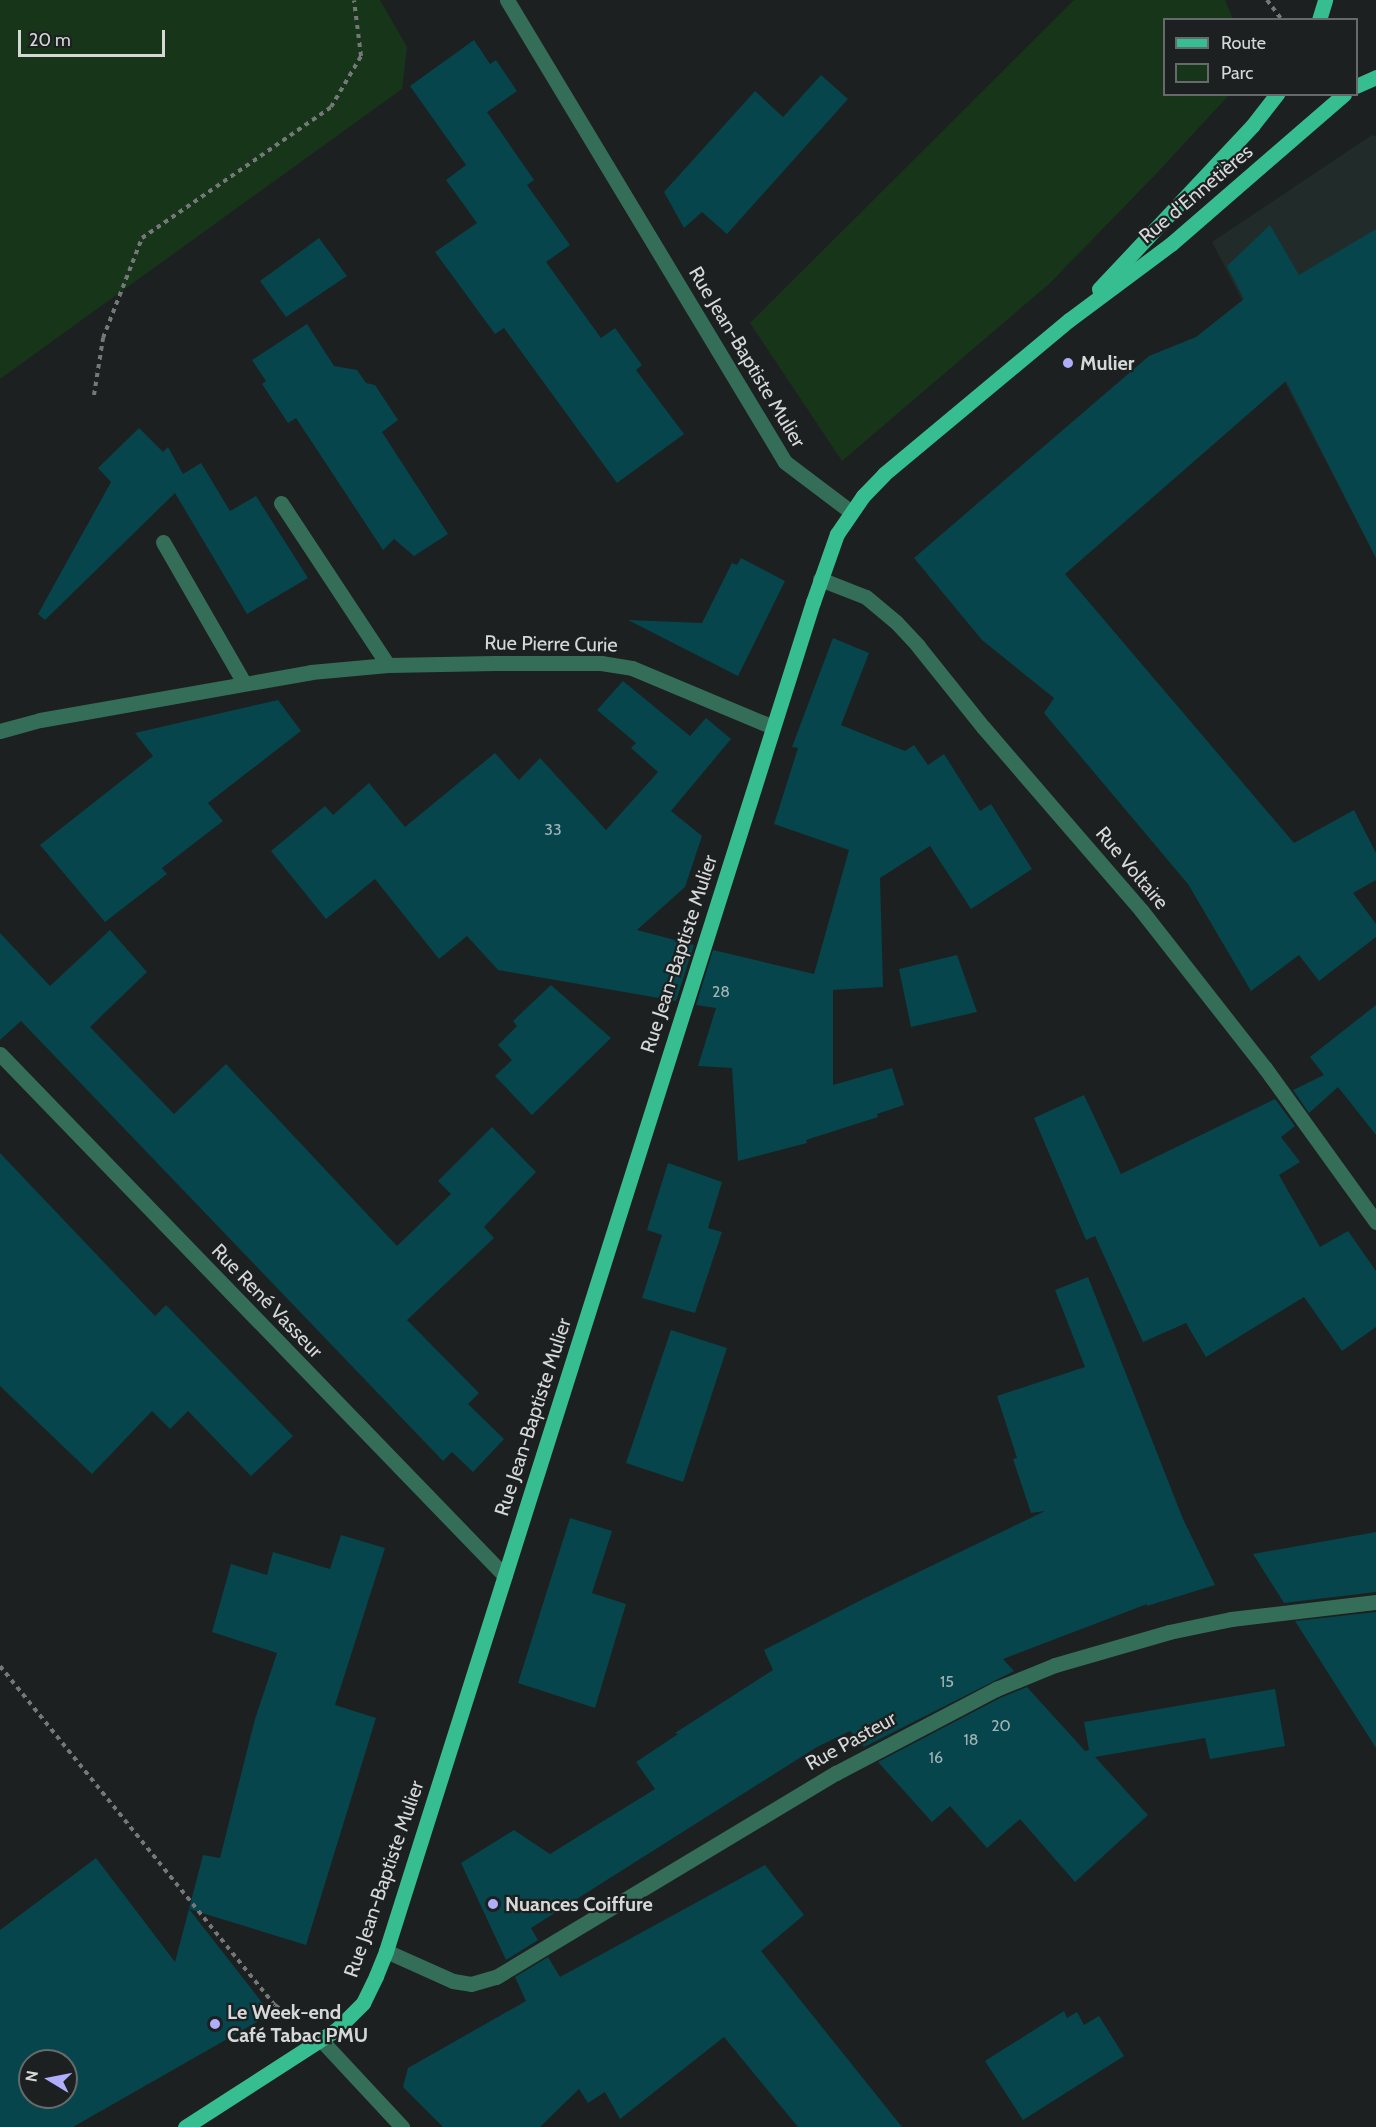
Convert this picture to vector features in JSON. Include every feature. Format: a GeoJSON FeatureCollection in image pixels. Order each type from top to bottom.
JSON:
{"type":"FeatureCollection","features":[{"type":"Feature","properties":{"kind":"main road"},"geometry":{"type":"LineString","coordinates":[[1320,18],[1325,0]]}},
{"type":"Feature","properties":{"kind":"main road"},"geometry":{"type":"LineString","coordinates":[[1358,85],[1376,77]]}},
{"type":"Feature","properties":{"kind":"main road","name":"Rue d'Ennetières"},"geometry":{"type":"LineString","coordinates":[[1070,320],[1252,126],[1274,96]]}},
{"type":"Feature","properties":{"kind":"main road","name":"Rue d'Ennetières"},"geometry":{"type":"LineString","coordinates":[[851,512],[884,474],[1070,320],[1171,244],[1274,158],[1320,112],[1341,96]]}},
{"type":"Feature","properties":{"kind":"main road","name":"Rue Jean-Baptiste Mulier"},"geometry":{"type":"LineString","coordinates":[[321,2040],[351,2017],[363,2003],[386,1951],[820,579],[837,534],[851,512]]}},
{"type":"Feature","properties":{"kind":"main road"},"geometry":{"type":"LineString","coordinates":[[185,2127],[321,2040]]}},
{"type":"Feature","properties":{"kind":"street","name":"Rue Jean-Baptiste Mulier"},"geometry":{"type":"LineString","coordinates":[[507,0],[785,462],[851,512]]}},
{"type":"Feature","properties":{"kind":"street"},"geometry":{"type":"LineString","coordinates":[[281,503],[388,665]]}},
{"type":"Feature","properties":{"kind":"street"},"geometry":{"type":"LineString","coordinates":[[163,542],[244,683]]}},
{"type":"Feature","properties":{"kind":"street","name":"Rue Voltaire"},"geometry":{"type":"LineString","coordinates":[[820,579],[866,597],[896,622],[918,646],[983,727],[1141,910],[1265,1068],[1376,1222]]}},
{"type":"Feature","properties":{"kind":"street","name":"Rue Pierre Curie"},"geometry":{"type":"LineString","coordinates":[[0,731],[40,720],[132,703],[192,695],[244,683],[311,672],[388,665],[601,663],[632,668],[773,727]]}},
{"type":"Feature","properties":{"kind":"street","name":"Rue René Vasseur"},"geometry":{"type":"LineString","coordinates":[[0,1054],[505,1576]]}},
{"type":"Feature","properties":{"kind":"street","name":"Rue Pasteur"},"geometry":{"type":"LineString","coordinates":[[386,1951],[453,1981],[471,1984],[496,1977],[836,1773],[996,1689],[1066,1661],[1168,1632],[1231,1619],[1376,1602]]}},
{"type":"Feature","properties":{"kind":"street"},"geometry":{"type":"LineString","coordinates":[[321,2040],[402,2127]]}},
{"type":"Feature","properties":{"kind":"path"},"geometry":{"type":"LineString","coordinates":[[94,395],[103,338],[142,238],[331,107],[361,56],[354,0]]}},
{"type":"Feature","properties":{"kind":"path"},"geometry":{"type":"LineString","coordinates":[[1267,0],[1280,18]]}},
{"type":"Feature","properties":{"kind":"path"},"geometry":{"type":"LineString","coordinates":[[0,1665],[275,2005],[321,2040]]}},
{"type":"Feature","properties":{"kind":"shaded area"},"geometry":{"type":"Polygon","coordinates":[[[1372,135],[1376,136],[1376,558],[1212,242],[1372,135]]]}},
{"type":"Feature","properties":{"kind":"green space"},"geometry":{"type":"Polygon","coordinates":[[[0,0],[380,0],[407,47],[402,89],[0,379],[0,0]]]}},
{"type":"Feature","properties":{"kind":"green space"},"geometry":{"type":"Polygon","coordinates":[[[1074,0],[1225,0],[1233,18],[1163,18],[1163,96],[1228,96],[1049,284],[842,461],[750,323],[1074,0]]]}},
{"type":"Feature","properties":{"kind":"building"},"geometry":{"type":"Polygon","coordinates":[[[474,40],[490,64],[496,60],[517,91],[487,112],[534,180],[527,185],[570,245],[546,262],[601,338],[615,328],[642,365],[636,370],[684,434],[617,483],[504,328],[495,334],[435,252],[477,223],[446,180],[466,165],[410,86],[474,40]]]}},
{"type":"Feature","properties":{"kind":"building"},"geometry":{"type":"Polygon","coordinates":[[[821,75],[848,99],[727,234],[702,212],[684,228],[664,192],[755,91],[783,117],[821,75]]]}},
{"type":"Feature","properties":{"kind":"building"},"geometry":{"type":"Polygon","coordinates":[[[1270,225],[1299,275],[1376,229],[1376,558],[1286,381],[1065,574],[1294,843],[1354,810],[1376,853],[1376,880],[1353,893],[1376,924],[1376,937],[1319,981],[1299,955],[1251,991],[1188,884],[1044,713],[1054,698],[982,640],[914,558],[1149,356],[1196,337],[1244,299],[1227,266],[1270,225]]]}},
{"type":"Feature","properties":{"kind":"building"},"geometry":{"type":"Polygon","coordinates":[[[319,238],[347,276],[286,317],[260,281],[319,238]]]}},
{"type":"Feature","properties":{"kind":"building"},"geometry":{"type":"Polygon","coordinates":[[[307,324],[334,366],[357,370],[366,383],[375,385],[398,420],[382,432],[448,534],[414,556],[394,539],[383,550],[296,418],[288,423],[262,384],[266,381],[252,360],[307,324]]]}},
{"type":"Feature","properties":{"kind":"building"},"geometry":{"type":"Polygon","coordinates":[[[139,428],[163,452],[168,447],[183,474],[201,463],[230,511],[256,496],[308,578],[247,614],[175,493],[45,620],[38,614],[111,482],[98,468],[139,428]]]}},
{"type":"Feature","properties":{"kind":"building"},"geometry":{"type":"Polygon","coordinates":[[[741,558],[785,581],[738,676],[628,620],[702,623],[732,563],[737,565],[741,558]]]}},
{"type":"Feature","properties":{"kind":"building"},"geometry":{"type":"Polygon","coordinates":[[[833,638],[869,653],[841,725],[905,751],[914,745],[928,765],[944,754],[980,811],[991,804],[1032,869],[971,909],[930,846],[880,878],[883,987],[833,990],[833,1085],[892,1068],[904,1105],[877,1114],[878,1117],[806,1140],[807,1143],[738,1161],[732,1068],[698,1066],[716,1008],[696,1005],[713,950],[814,974],[849,850],[774,824],[798,748],[792,747],[833,638]]]}},
{"type":"Feature","properties":{"kind":"building"},"geometry":{"type":"Polygon","coordinates":[[[623,681],[690,736],[706,718],[731,739],[671,811],[702,836],[685,887],[637,930],[694,945],[676,1001],[498,970],[467,936],[439,959],[375,879],[326,919],[271,851],[325,806],[333,815],[369,783],[405,827],[495,753],[519,780],[540,758],[606,830],[658,772],[631,748],[636,743],[597,710],[623,681]]]}},
{"type":"Feature","properties":{"kind":"building"},"geometry":{"type":"Polygon","coordinates":[[[278,700],[301,731],[208,803],[223,821],[162,868],[167,874],[105,922],[40,845],[153,756],[135,733],[278,700]]]}},
{"type":"Feature","properties":{"kind":"building"},"geometry":{"type":"Polygon","coordinates":[[[110,930],[147,972],[90,1027],[174,1114],[226,1064],[397,1246],[451,1194],[438,1181],[492,1127],[536,1172],[484,1227],[494,1238],[407,1320],[479,1393],[468,1404],[504,1439],[473,1472],[452,1452],[443,1461],[21,1021],[0,1040],[0,933],[50,986],[110,930]]]}},
{"type":"Feature","properties":{"kind":"building"},"geometry":{"type":"Polygon","coordinates":[[[957,955],[977,1012],[911,1027],[899,969],[957,955]]]}},
{"type":"Feature","properties":{"kind":"building"},"geometry":{"type":"Polygon","coordinates":[[[551,985],[611,1038],[532,1115],[495,1076],[512,1060],[498,1045],[517,1026],[513,1021],[551,985]]]}},
{"type":"Feature","properties":{"kind":"building"},"geometry":{"type":"Polygon","coordinates":[[[1376,1005],[1376,1135],[1338,1087],[1309,1113],[1293,1090],[1324,1075],[1310,1057],[1376,1005]]]}},
{"type":"Feature","properties":{"kind":"building"},"geometry":{"type":"Polygon","coordinates":[[[1084,1095],[1121,1174],[1275,1099],[1295,1126],[1281,1137],[1300,1162],[1279,1175],[1320,1247],[1348,1231],[1376,1271],[1376,1327],[1342,1351],[1304,1297],[1206,1357],[1186,1323],[1143,1342],[1095,1236],[1086,1240],[1034,1118],[1084,1095]]]}},
{"type":"Feature","properties":{"kind":"building"},"geometry":{"type":"Polygon","coordinates":[[[0,1153],[155,1316],[166,1305],[293,1436],[251,1476],[188,1411],[170,1429],[152,1411],[92,1474],[0,1386],[0,1153]]]}},
{"type":"Feature","properties":{"kind":"building"},"geometry":{"type":"Polygon","coordinates":[[[668,1163],[722,1182],[708,1228],[722,1232],[695,1313],[642,1298],[662,1235],[647,1230],[668,1163]]]}},
{"type":"Feature","properties":{"kind":"building"},"geometry":{"type":"Polygon","coordinates":[[[1088,1277],[1183,1519],[1215,1585],[1147,1606],[1147,1604],[1003,1659],[1014,1671],[864,1747],[850,1731],[817,1747],[531,1928],[538,1940],[506,1960],[461,1863],[514,1830],[550,1854],[655,1789],[636,1762],[678,1734],[675,1733],[773,1670],[764,1650],[867,1597],[1045,1511],[1031,1513],[1013,1459],[1017,1458],[997,1396],[1085,1367],[1055,1290],[1088,1277]]]}},
{"type":"Feature","properties":{"kind":"building"},"geometry":{"type":"Polygon","coordinates":[[[671,1330],[727,1348],[683,1482],[626,1463],[671,1330]]]}},
{"type":"Feature","properties":{"kind":"building"},"geometry":{"type":"Polygon","coordinates":[[[570,1518],[612,1531],[592,1593],[626,1604],[595,1708],[518,1683],[570,1518]]]}},
{"type":"Feature","properties":{"kind":"building"},"geometry":{"type":"Polygon","coordinates":[[[1376,1532],[1376,1592],[1284,1603],[1253,1554],[1376,1532]]]}},
{"type":"Feature","properties":{"kind":"building"},"geometry":{"type":"Polygon","coordinates":[[[341,1535],[385,1548],[335,1705],[376,1718],[306,1945],[189,1909],[203,1855],[220,1858],[255,1719],[277,1653],[212,1632],[231,1564],[267,1575],[273,1552],[330,1569],[341,1535]]]}},
{"type":"Feature","properties":{"kind":"building"},"geometry":{"type":"Polygon","coordinates":[[[1376,1612],[1376,1748],[1295,1621],[1376,1612]]]}},
{"type":"Feature","properties":{"kind":"building"},"geometry":{"type":"Polygon","coordinates":[[[1027,1687],[1085,1751],[1089,1750],[1084,1722],[1275,1689],[1285,1746],[1210,1759],[1205,1738],[1095,1757],[1148,1815],[1075,1882],[1020,1819],[987,1848],[950,1806],[932,1822],[878,1762],[1000,1698],[1027,1687]]]}},
{"type":"Feature","properties":{"kind":"building"},"geometry":{"type":"Polygon","coordinates":[[[96,1858],[175,1962],[189,1909],[271,2014],[73,2127],[0,2127],[0,1930],[96,1858]]]}},
{"type":"Feature","properties":{"kind":"building"},"geometry":{"type":"Polygon","coordinates":[[[765,1865],[804,1915],[761,1951],[902,2127],[798,2127],[724,2037],[620,2119],[605,2092],[588,2103],[579,2089],[540,2127],[443,2127],[403,2087],[408,2068],[526,2001],[515,1977],[548,1957],[560,1977],[765,1865]]]}},
{"type":"Feature","properties":{"kind":"building"},"geometry":{"type":"Polygon","coordinates":[[[1064,2011],[1067,2018],[1077,2012],[1084,2025],[1099,2016],[1124,2056],[1023,2120],[985,2061],[1064,2011]]]}},
{"type":"Feature","properties":{"kind":"place","name":"Mulier"},"geometry":{"type":"Point","coordinates":[1068,363]}},
{"type":"Feature","properties":{"kind":"place","name":"Nuances Coiffure"},"geometry":{"type":"Point","coordinates":[493,1904]}},
{"type":"Feature","properties":{"kind":"place","name":"Le Week-end Café Tabac PMU"},"geometry":{"type":"Point","coordinates":[215,2024]}}]}
